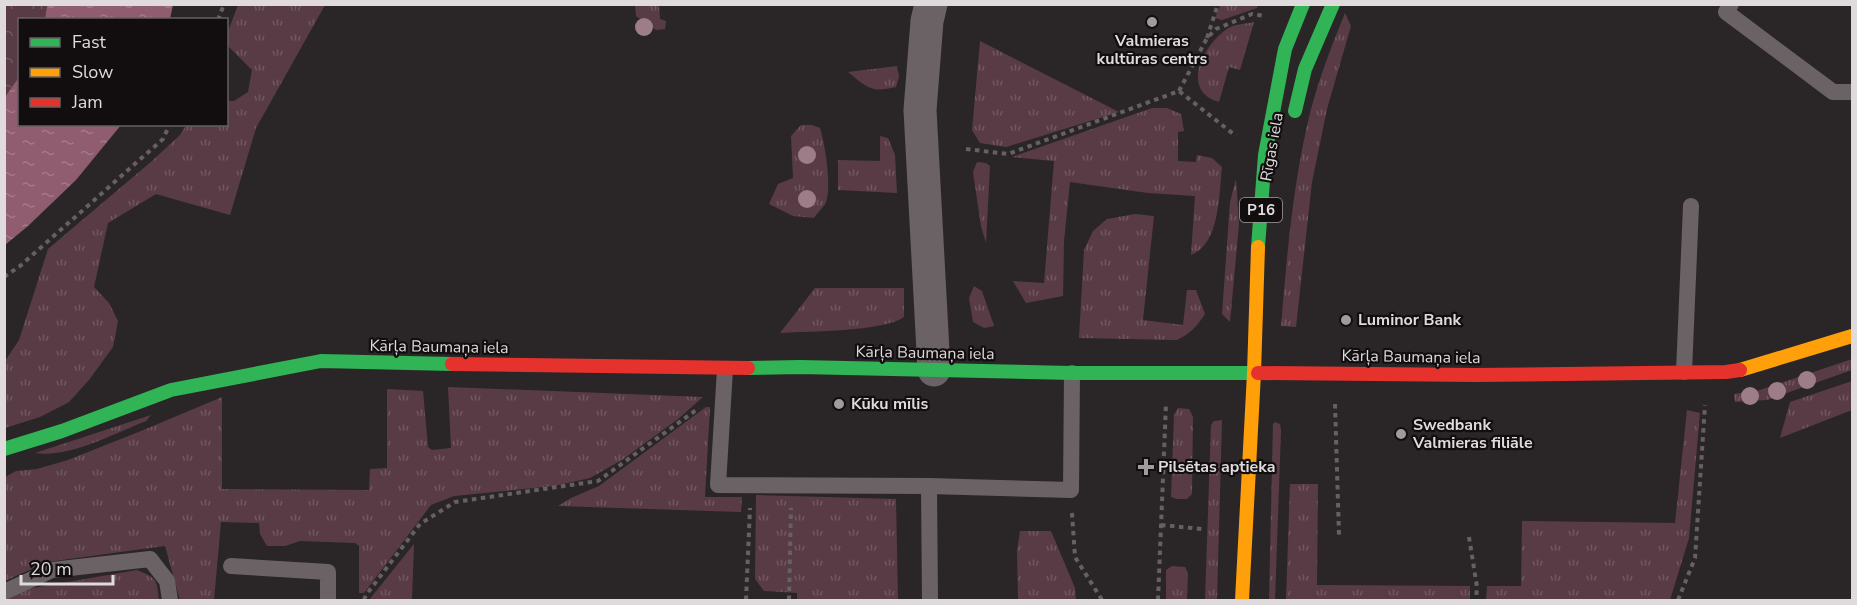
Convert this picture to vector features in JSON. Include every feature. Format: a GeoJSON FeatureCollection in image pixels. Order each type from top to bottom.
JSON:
{"type":"FeatureCollection","features":[{"type":"Feature","properties":{"kind":"street"},"geometry":{"type":"LineString","coordinates":[[931,4],[927,21],[920,110],[934,370]]}},
{"type":"Feature","properties":{"kind":"street","name":"Rīgas iela"},"geometry":{"type":"LineString","coordinates":[[1242,600],[1254,373],[1256,267],[1265,155],[1285,49],[1303,4]]}},
{"type":"Feature","properties":{"kind":"street","name":"Rīgas iela"},"geometry":{"type":"LineString","coordinates":[[1292,125],[1305,69],[1333,4]]}},
{"type":"Feature","properties":{"kind":"street","name":"Rīgas iela"},"geometry":{"type":"LineString","coordinates":[[1254,373],[1272,252]]}},
{"type":"Feature","properties":{"kind":"street","name":"Kārļa Baumaņa iela"},"geometry":{"type":"LineString","coordinates":[[4,449],[62,431],[171,390],[321,361],[1072,373],[1475,375],[1737,372],[1852,336]]}},
{"type":"Feature","properties":{"kind":"lane"},"geometry":{"type":"LineString","coordinates":[[1731,4],[1726,12],[1833,92],[1852,92]]}},
{"type":"Feature","properties":{"kind":"lane"},"geometry":{"type":"LineString","coordinates":[[1684,372],[1691,206]]}},
{"type":"Feature","properties":{"kind":"lane"},"geometry":{"type":"LineString","coordinates":[[725,369],[718,485],[929,486],[1071,490],[1072,373]]}},
{"type":"Feature","properties":{"kind":"lane"},"geometry":{"type":"LineString","coordinates":[[929,486],[930,600]]}},
{"type":"Feature","properties":{"kind":"lane"},"geometry":{"type":"LineString","coordinates":[[4,592],[52,570],[150,559],[167,581],[170,600]]}},
{"type":"Feature","properties":{"kind":"lane"},"geometry":{"type":"LineString","coordinates":[[231,566],[328,572],[328,600]]}},
{"type":"Feature","properties":{"kind":"path"},"geometry":{"type":"LineString","coordinates":[[966,149],[1008,154],[1179,92],[1207,38],[1218,4]]}},
{"type":"Feature","properties":{"kind":"path"},"geometry":{"type":"LineString","coordinates":[[1207,38],[1216,29],[1252,14],[1267,17]]}},
{"type":"Feature","properties":{"kind":"path"},"geometry":{"type":"LineString","coordinates":[[1179,92],[1237,137]]}},
{"type":"Feature","properties":{"kind":"path"},"geometry":{"type":"LineString","coordinates":[[4,277],[20,266],[163,139],[169,126]]}},
{"type":"Feature","properties":{"kind":"path"},"geometry":{"type":"LineString","coordinates":[[1335,396],[1339,535]]}},
{"type":"Feature","properties":{"kind":"path"},"geometry":{"type":"LineString","coordinates":[[364,600],[420,524],[455,502],[598,481],[705,404]]}},
{"type":"Feature","properties":{"kind":"path"},"geometry":{"type":"LineString","coordinates":[[1158,600],[1166,404]]}},
{"type":"Feature","properties":{"kind":"path"},"geometry":{"type":"LineString","coordinates":[[1678,600],[1695,558],[1705,405]]}},
{"type":"Feature","properties":{"kind":"path"},"geometry":{"type":"LineString","coordinates":[[746,600],[751,485]]}},
{"type":"Feature","properties":{"kind":"path"},"geometry":{"type":"LineString","coordinates":[[789,600],[791,486]]}},
{"type":"Feature","properties":{"kind":"path"},"geometry":{"type":"LineString","coordinates":[[1071,490],[1075,557],[1102,600]]}},
{"type":"Feature","properties":{"kind":"path"},"geometry":{"type":"LineString","coordinates":[[1161,525],[1202,529]]}},
{"type":"Feature","properties":{"kind":"path"},"geometry":{"type":"LineString","coordinates":[[1469,537],[1477,586],[1476,600]]}},
{"type":"Feature","properties":{"kind":"green space"},"geometry":{"type":"Polygon","coordinates":[[[1221,4],[1258,5],[1257,8],[1222,20],[1215,18],[1221,4]]]}},
{"type":"Feature","properties":{"kind":"green space"},"geometry":{"type":"Polygon","coordinates":[[[5,5],[47,5],[45,18],[18,18],[18,78],[5,97],[5,5]]]}},
{"type":"Feature","properties":{"kind":"green space"},"geometry":{"type":"Polygon","coordinates":[[[238,5],[325,5],[256,128],[230,215],[156,194],[108,223],[94,287],[109,303],[118,321],[113,347],[89,380],[69,402],[40,417],[5,428],[5,361],[19,340],[48,249],[152,161],[180,135],[185,126],[228,126],[228,101],[234,101],[248,92],[252,70],[228,46],[228,31],[238,5]]]}},
{"type":"Feature","properties":{"kind":"green space"},"geometry":{"type":"Polygon","coordinates":[[[635,5],[659,5],[660,19],[666,21],[665,29],[656,30],[636,16],[635,5]]]}},
{"type":"Feature","properties":{"kind":"green space"},"geometry":{"type":"Polygon","coordinates":[[[1345,13],[1351,26],[1327,109],[1312,182],[1296,327],[1281,326],[1291,219],[1304,139],[1317,87],[1345,13]]]}},
{"type":"Feature","properties":{"kind":"green space"},"geometry":{"type":"Polygon","coordinates":[[[1254,22],[1240,70],[1229,67],[1219,102],[1207,96],[1200,88],[1198,78],[1199,67],[1210,46],[1230,27],[1254,22]]]}},
{"type":"Feature","properties":{"kind":"green space"},"geometry":{"type":"Polygon","coordinates":[[[980,41],[1119,112],[1006,147],[980,143],[972,130],[980,41]]]}},
{"type":"Feature","properties":{"kind":"green space"},"geometry":{"type":"Polygon","coordinates":[[[897,66],[899,77],[896,87],[888,89],[870,88],[848,72],[897,66]]]}},
{"type":"Feature","properties":{"kind":"green space"},"geometry":{"type":"Polygon","coordinates":[[[1152,108],[1167,108],[1181,114],[1184,131],[1178,132],[1178,161],[1196,162],[1197,155],[1212,158],[1222,167],[1219,204],[1208,240],[1201,249],[1191,255],[1195,196],[1148,193],[1070,182],[1064,241],[1063,296],[1026,303],[1013,281],[1044,283],[1054,161],[1012,157],[1152,108]]]}},
{"type":"Feature","properties":{"kind":"green space"},"geometry":{"type":"Polygon","coordinates":[[[801,125],[820,128],[826,154],[828,195],[825,204],[814,218],[793,216],[769,204],[778,184],[793,178],[791,136],[801,125]]]}},
{"type":"Feature","properties":{"kind":"green space"},"geometry":{"type":"Polygon","coordinates":[[[880,136],[888,138],[895,155],[897,193],[838,190],[838,160],[880,161],[880,136]]]}},
{"type":"Feature","properties":{"kind":"green space"},"geometry":{"type":"Polygon","coordinates":[[[977,162],[990,166],[986,243],[981,226],[973,172],[977,162]]]}},
{"type":"Feature","properties":{"kind":"green space"},"geometry":{"type":"Polygon","coordinates":[[[1236,179],[1239,224],[1230,322],[1222,314],[1230,202],[1236,179]]]}},
{"type":"Feature","properties":{"kind":"green space"},"geometry":{"type":"Polygon","coordinates":[[[1135,214],[1154,216],[1143,320],[1183,325],[1187,290],[1196,290],[1205,314],[1193,329],[1177,340],[1079,338],[1084,250],[1093,231],[1107,219],[1135,214]]]}},
{"type":"Feature","properties":{"kind":"green space"},"geometry":{"type":"Polygon","coordinates":[[[974,286],[982,291],[994,326],[984,328],[973,322],[969,298],[974,286]]]}},
{"type":"Feature","properties":{"kind":"green space"},"geometry":{"type":"Polygon","coordinates":[[[815,288],[904,288],[904,317],[879,326],[780,333],[815,288]]]}},
{"type":"Feature","properties":{"kind":"green space"},"geometry":{"type":"Polygon","coordinates":[[[1852,359],[1852,370],[1767,400],[1735,402],[1734,394],[1760,390],[1852,359]]]}},
{"type":"Feature","properties":{"kind":"green space"},"geometry":{"type":"Polygon","coordinates":[[[1852,381],[1852,410],[1780,438],[1790,402],[1852,381]]]}},
{"type":"Feature","properties":{"kind":"green space"},"geometry":{"type":"Polygon","coordinates":[[[448,387],[703,397],[678,419],[622,460],[590,478],[554,486],[454,496],[431,505],[364,593],[359,593],[359,546],[355,543],[300,541],[285,546],[267,546],[260,534],[259,523],[221,522],[214,600],[180,600],[165,546],[47,562],[5,581],[5,477],[16,471],[37,469],[68,460],[222,397],[222,489],[369,490],[370,469],[387,468],[387,389],[423,391],[428,447],[432,450],[451,448],[448,387]]]}},
{"type":"Feature","properties":{"kind":"green space"},"geometry":{"type":"Polygon","coordinates":[[[706,407],[710,407],[705,497],[742,497],[741,512],[558,506],[599,486],[706,407]]]}},
{"type":"Feature","properties":{"kind":"green space"},"geometry":{"type":"Polygon","coordinates":[[[1178,408],[1189,409],[1193,417],[1192,494],[1187,499],[1171,497],[1174,415],[1178,408]]]}},
{"type":"Feature","properties":{"kind":"green space"},"geometry":{"type":"Polygon","coordinates":[[[1687,410],[1700,413],[1689,538],[1670,600],[1486,600],[1487,586],[1521,586],[1522,521],[1675,523],[1687,410]]]}},
{"type":"Feature","properties":{"kind":"green space"},"geometry":{"type":"Polygon","coordinates":[[[151,415],[146,421],[77,448],[48,454],[35,453],[151,415]]]}},
{"type":"Feature","properties":{"kind":"green space"},"geometry":{"type":"Polygon","coordinates":[[[1222,420],[1217,600],[1205,600],[1211,425],[1214,421],[1222,420]]]}},
{"type":"Feature","properties":{"kind":"green space"},"geometry":{"type":"Polygon","coordinates":[[[1275,422],[1280,424],[1281,430],[1275,600],[1269,600],[1273,424],[1275,422]]]}},
{"type":"Feature","properties":{"kind":"green space"},"geometry":{"type":"Polygon","coordinates":[[[1290,484],[1318,484],[1317,585],[1470,586],[1470,600],[1286,600],[1290,484]]]}},
{"type":"Feature","properties":{"kind":"green space"},"geometry":{"type":"Polygon","coordinates":[[[756,495],[896,499],[898,600],[797,600],[797,593],[764,591],[755,579],[756,495]]]}},
{"type":"Feature","properties":{"kind":"green space"},"geometry":{"type":"Polygon","coordinates":[[[1020,531],[1051,531],[1075,588],[1076,600],[1006,600],[1018,599],[1017,551],[1020,531]]]}},
{"type":"Feature","properties":{"kind":"green space"},"geometry":{"type":"Polygon","coordinates":[[[414,544],[412,600],[369,600],[414,544]]]}},
{"type":"Feature","properties":{"kind":"green space"},"geometry":{"type":"Polygon","coordinates":[[[1172,566],[1185,567],[1188,573],[1187,600],[1166,600],[1166,570],[1172,566]]]}},
{"type":"Feature","properties":{"kind":"green space"},"geometry":{"type":"Polygon","coordinates":[[[137,570],[155,580],[159,600],[5,600],[21,590],[137,570]]]}},
{"type":"Feature","properties":{"kind":"water"},"geometry":{"type":"Polygon","coordinates":[[[47,4],[173,5],[170,18],[45,18],[47,4]]]}},
{"type":"Feature","properties":{"kind":"water"},"geometry":{"type":"Polygon","coordinates":[[[18,78],[18,126],[120,126],[76,180],[5,245],[5,97],[18,78]]]}},
{"type":"Feature","properties":{"kind":"traffic: fast"},"geometry":{"type":"LineString","coordinates":[[1258,247],[1265,155],[1285,49],[1303,4]]}},
{"type":"Feature","properties":{"kind":"traffic: fast"},"geometry":{"type":"LineString","coordinates":[[1295,111],[1305,69],[1333,4]]}},
{"type":"Feature","properties":{"kind":"traffic: fast"},"geometry":{"type":"LineString","coordinates":[[4,449],[62,431],[171,390],[321,361],[452,364]]}},
{"type":"Feature","properties":{"kind":"traffic: fast"},"geometry":{"type":"LineString","coordinates":[[748,368],[800,367],[1072,373],[1258,373]]}},
{"type":"Feature","properties":{"kind":"traffic: slow"},"geometry":{"type":"LineString","coordinates":[[1242,600],[1258,247]]}},
{"type":"Feature","properties":{"kind":"traffic: slow"},"geometry":{"type":"LineString","coordinates":[[1740,370],[1852,336]]}},
{"type":"Feature","properties":{"kind":"traffic: jam"},"geometry":{"type":"LineString","coordinates":[[452,364],[748,368]]}},
{"type":"Feature","properties":{"kind":"traffic: jam"},"geometry":{"type":"LineString","coordinates":[[1258,373],[1475,375],[1740,370]]}},
{"type":"Feature","properties":{"kind":"place","name":"Valmieras kultūras centrs"},"geometry":{"type":"Point","coordinates":[1152,22]}},
{"type":"Feature","properties":{"kind":"place","name":"Luminor Bank"},"geometry":{"type":"Point","coordinates":[1346,320]}},
{"type":"Feature","properties":{"kind":"place","name":"Kūku mīlis"},"geometry":{"type":"Point","coordinates":[839,404]}},
{"type":"Feature","properties":{"kind":"place","name":"Swedbank Valmieras filiāle"},"geometry":{"type":"Point","coordinates":[1401,434]}},
{"type":"Feature","properties":{"kind":"place","name":"Pilsētas aptieka"},"geometry":{"type":"Point","coordinates":[1146,467]}}]}
